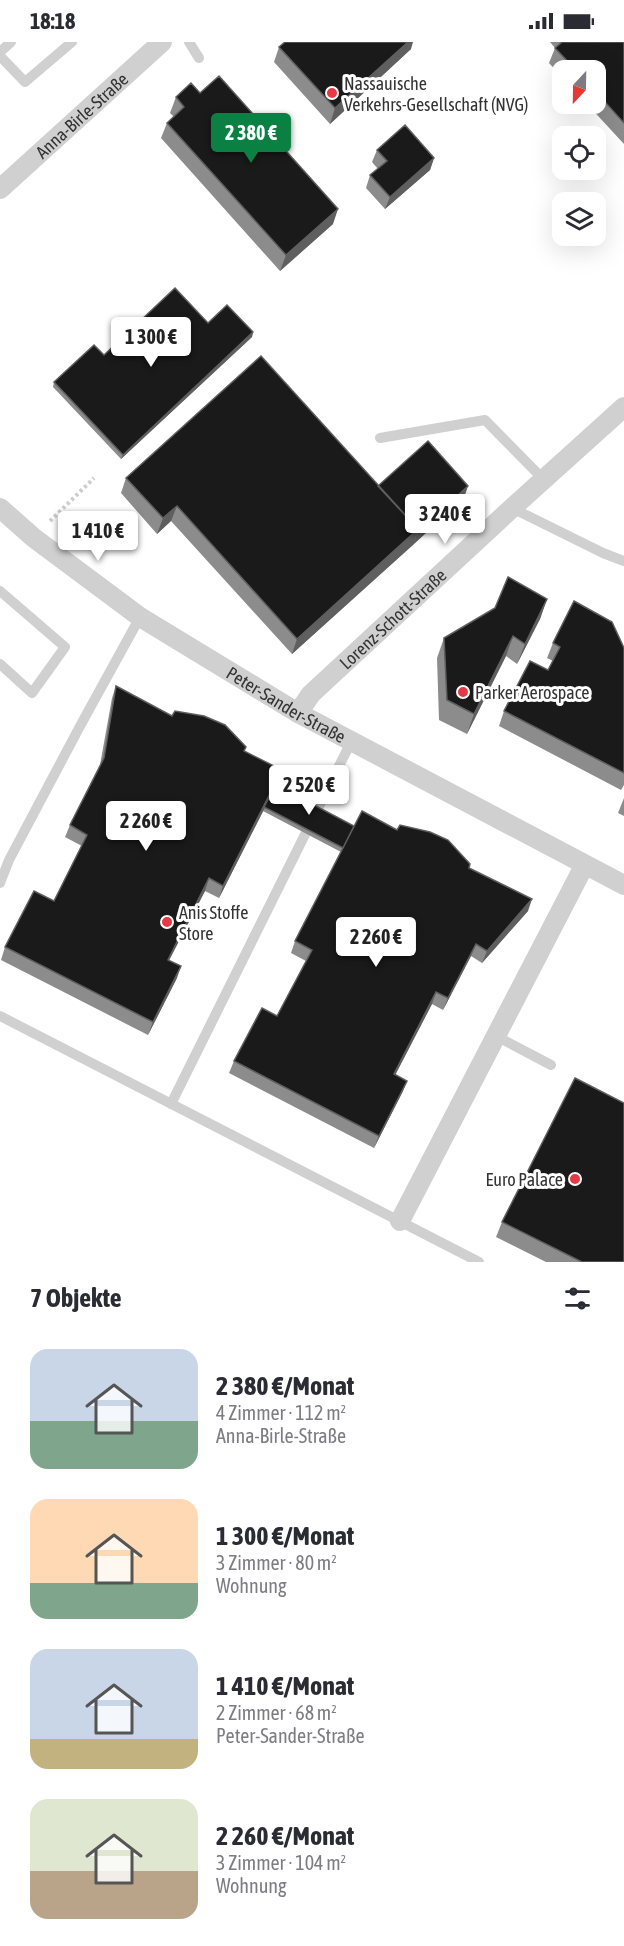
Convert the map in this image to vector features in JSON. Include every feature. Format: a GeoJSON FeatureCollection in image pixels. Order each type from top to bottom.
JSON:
{"type":"FeatureCollection","features":[{"type":"Feature","properties":{"kind":"street","name":"Anna-Birle-Straße"},"geometry":{"type":"LineString","coordinates":[[0,189],[162,42]]}},
{"type":"Feature","properties":{"kind":"street","name":"Lorenz-Schott-Straße"},"geometry":{"type":"LineString","coordinates":[[298,713],[312,694],[624,407]]}},
{"type":"Feature","properties":{"kind":"street","name":"Peter-Sander-Straße"},"geometry":{"type":"LineString","coordinates":[[0,508],[34,537],[140,617],[298,713],[584,866],[624,885]]}},
{"type":"Feature","properties":{"kind":"street"},"geometry":{"type":"LineString","coordinates":[[400,1221],[584,866]]}},
{"type":"Feature","properties":{"kind":"lane"},"geometry":{"type":"LineString","coordinates":[[11,42],[0,54],[25,82],[72,42]]}},
{"type":"Feature","properties":{"kind":"lane"},"geometry":{"type":"LineString","coordinates":[[189,42],[199,58]]}},
{"type":"Feature","properties":{"kind":"lane"},"geometry":{"type":"LineString","coordinates":[[380,438],[485,420],[544,480]]}},
{"type":"Feature","properties":{"kind":"lane"},"geometry":{"type":"LineString","coordinates":[[512,508],[624,561]]}},
{"type":"Feature","properties":{"kind":"lane"},"geometry":{"type":"LineString","coordinates":[[0,591],[65,647],[32,693],[0,664]]}},
{"type":"Feature","properties":{"kind":"lane"},"geometry":{"type":"LineString","coordinates":[[0,883],[4,858],[140,617]]}},
{"type":"Feature","properties":{"kind":"lane"},"geometry":{"type":"LineString","coordinates":[[171,1104],[351,742]]}},
{"type":"Feature","properties":{"kind":"lane"},"geometry":{"type":"LineString","coordinates":[[0,1016],[479,1262]]}},
{"type":"Feature","properties":{"kind":"lane"},"geometry":{"type":"LineString","coordinates":[[496,1036],[550,1065]]}},
{"type":"Feature","properties":{"kind":"path"},"geometry":{"type":"LineString","coordinates":[[50,521],[94,478]]}},
{"type":"Feature","properties":{"kind":"building","name":"Nassauische Verkehrs-Gesellschaft (NVG)"},"geometry":{"type":"Polygon","coordinates":[[[285,42],[408,42],[335,108],[279,47],[285,42]]]}},
{"type":"Feature","properties":{"kind":"building"},"geometry":{"type":"Polygon","coordinates":[[[562,42],[624,42],[624,123],[606,103],[606,60],[566,60],[555,48],[562,42]]]}},
{"type":"Feature","properties":{"kind":"building"},"geometry":{"type":"Polygon","coordinates":[[[219,76],[338,209],[286,255],[167,123],[184,107],[176,97],[191,83],[200,93],[219,76]]]}},
{"type":"Feature","properties":{"kind":"building"},"geometry":{"type":"Polygon","coordinates":[[[405,125],[434,158],[390,197],[370,175],[387,161],[377,150],[405,125]]]}},
{"type":"Feature","properties":{"kind":"building"},"geometry":{"type":"Polygon","coordinates":[[[175,288],[208,323],[227,305],[253,332],[123,455],[54,382],[94,345],[104,355],[175,288]]]}},
{"type":"Feature","properties":{"kind":"building"},"geometry":{"type":"Polygon","coordinates":[[[261,356],[418,529],[297,639],[177,506],[163,518],[126,478],[261,356]]]}},
{"type":"Feature","properties":{"kind":"building"},"geometry":{"type":"Polygon","coordinates":[[[428,441],[468,486],[417,533],[418,529],[378,486],[428,441]]]}},
{"type":"Feature","properties":{"kind":"building","name":"Parker Aerospace"},"geometry":{"type":"Polygon","coordinates":[[[508,577],[547,599],[525,644],[513,636],[474,714],[447,700],[444,638],[495,608],[508,577]]]}},
{"type":"Feature","properties":{"kind":"building"},"geometry":{"type":"Polygon","coordinates":[[[574,601],[612,622],[624,648],[624,773],[504,711],[530,661],[548,670],[560,647],[553,643],[574,601]]]}},
{"type":"Feature","properties":{"kind":"building"},"geometry":{"type":"Polygon","coordinates":[[[116,686],[172,716],[175,711],[204,716],[225,725],[246,747],[244,751],[282,770],[223,886],[209,878],[168,960],[181,966],[153,1022],[5,947],[34,891],[54,901],[87,835],[70,825],[104,758],[116,686]]]}},
{"type":"Feature","properties":{"kind":"building"},"geometry":{"type":"Polygon","coordinates":[[[276,785],[354,826],[343,848],[264,807],[276,785]]]}},
{"type":"Feature","properties":{"kind":"building"},"geometry":{"type":"Polygon","coordinates":[[[362,811],[397,830],[400,825],[430,832],[448,840],[470,864],[469,868],[532,899],[487,951],[476,944],[448,998],[436,992],[394,1074],[407,1081],[379,1136],[234,1061],[262,1008],[277,1016],[312,950],[295,941],[362,811]]]}},
{"type":"Feature","properties":{"kind":"building","name":"Euro Palace"},"geometry":{"type":"Polygon","coordinates":[[[575,1078],[624,1103],[624,1262],[582,1262],[502,1222],[575,1078]]]}},
{"type":"Feature","properties":{"kind":"place","name":"Nassauische Verkehrs-Gesellschaft (NVG)"},"geometry":{"type":"Point","coordinates":[332,93]}},
{"type":"Feature","properties":{"kind":"place","name":"Parker Aerospace"},"geometry":{"type":"Point","coordinates":[463,692]}},
{"type":"Feature","properties":{"kind":"place","name":"Anis Stoffe Store"},"geometry":{"type":"Point","coordinates":[167,922]}},
{"type":"Feature","properties":{"kind":"place","name":"Euro Palace"},"geometry":{"type":"Point","coordinates":[575,1179]}}]}
